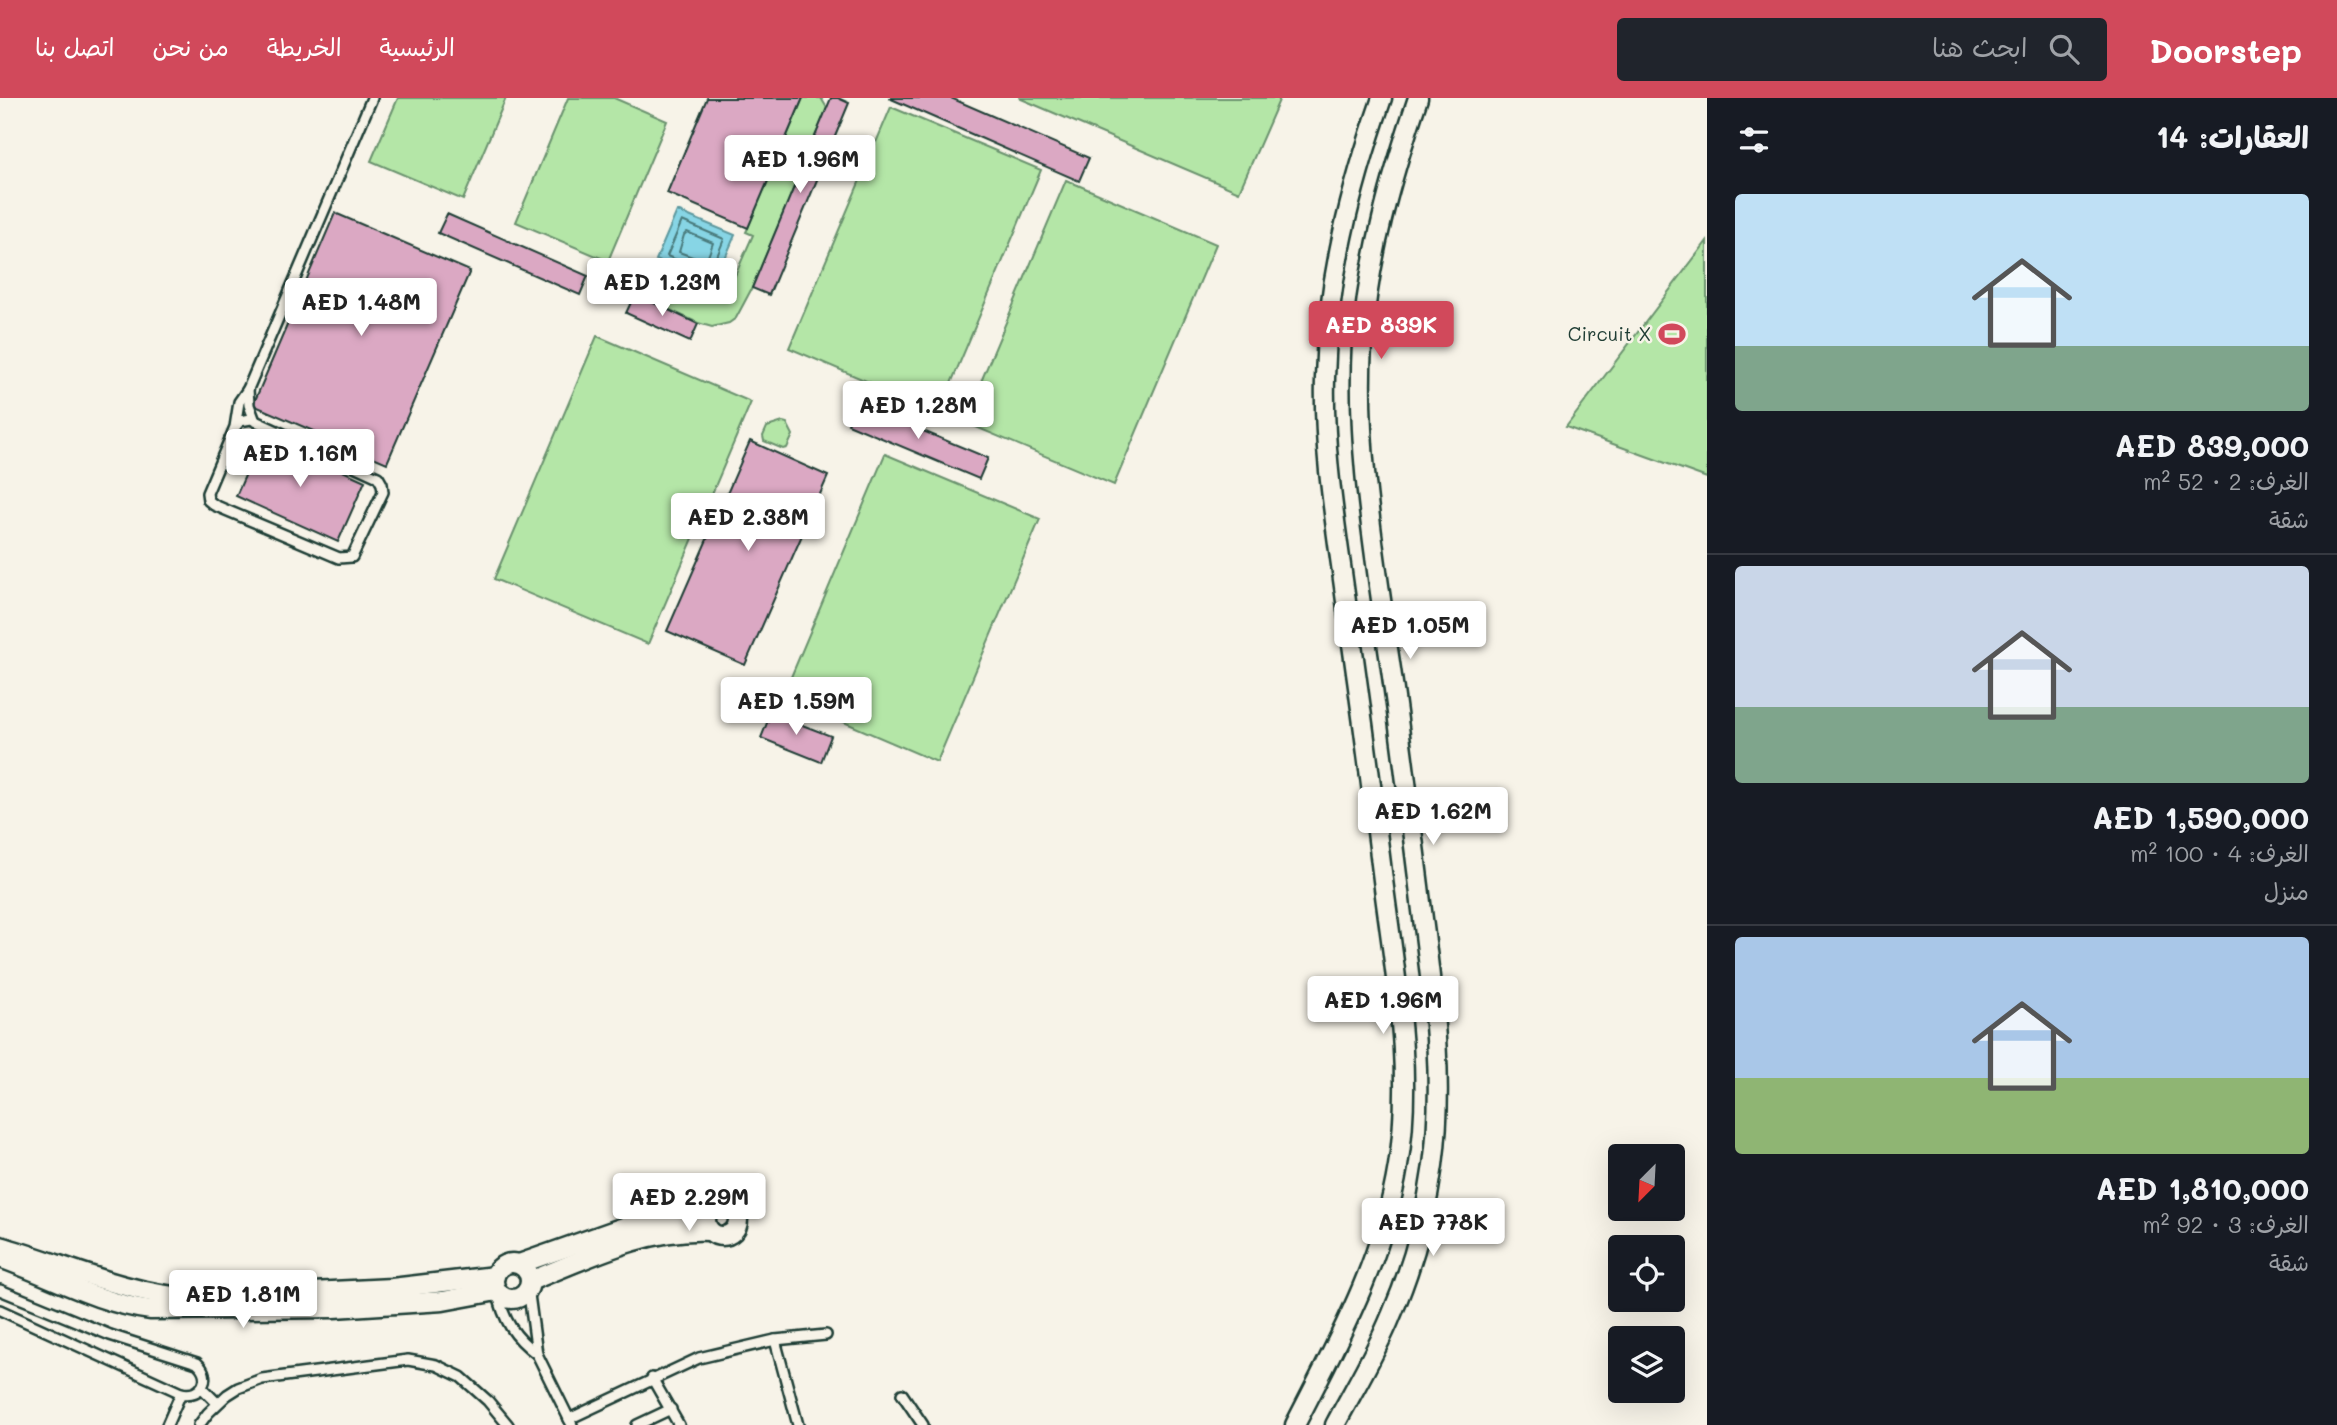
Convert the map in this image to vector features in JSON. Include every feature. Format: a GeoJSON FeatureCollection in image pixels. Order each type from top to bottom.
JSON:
{"type":"FeatureCollection","features":[{"type":"Feature","properties":{"kind":"street"},"geometry":{"type":"LineString","coordinates":[[1295,1425],[1358,1300],[1382,1236],[1398,1164],[1404,1111],[1404,1066],[1398,1002],[1362,709],[1327,458],[1325,379],[1326,340],[1336,261],[1353,184],[1382,98]]}},
{"type":"Feature","properties":{"kind":"street"},"geometry":{"type":"LineString","coordinates":[[1335,1425],[1391,1317],[1417,1243],[1433,1165],[1439,1066],[1437,1028],[1362,456],[1360,404],[1363,340],[1372,264],[1389,188],[1418,98]]}},
{"type":"Feature","properties":{"kind":"street"},"geometry":{"type":"LineString","coordinates":[[0,1246],[122,1286],[169,1296],[191,1298],[392,1288],[497,1287],[509,1298],[515,1298],[521,1296],[529,1284],[638,1241],[673,1233],[710,1231],[728,1236],[737,1227],[738,1214],[729,1205],[716,1204],[705,1219],[710,1231]]}},
{"type":"Feature","properties":{"kind":"street"},"geometry":{"type":"LineString","coordinates":[[497,1287],[497,1270],[507,1264],[519,1264],[635,1223],[670,1216],[707,1213]]}},
{"type":"Feature","properties":{"kind":"street"},"geometry":{"type":"LineString","coordinates":[[0,1258],[97,1298],[151,1310],[334,1308],[443,1301],[497,1287]]}},
{"type":"Feature","properties":{"kind":"street"},"geometry":{"type":"LineString","coordinates":[[519,1264],[528,1274],[529,1284]]}},
{"type":"Feature","properties":{"kind":"lane"},"geometry":{"type":"LineString","coordinates":[[234,427],[243,419],[255,421],[380,480],[383,488],[381,495],[352,557],[339,558],[211,503],[206,494],[234,427],[239,402],[248,389],[372,98]]}},
{"type":"Feature","properties":{"kind":"lane"},"geometry":{"type":"LineString","coordinates":[[248,389],[249,405],[255,421]]}},
{"type":"Feature","properties":{"kind":"lane"},"geometry":{"type":"LineString","coordinates":[[529,1284],[537,1354],[570,1422],[652,1378],[699,1358],[775,1340],[826,1335]]}},
{"type":"Feature","properties":{"kind":"lane"},"geometry":{"type":"LineString","coordinates":[[497,1287],[500,1305],[510,1328],[537,1354]]}},
{"type":"Feature","properties":{"kind":"lane"},"geometry":{"type":"LineString","coordinates":[[0,1290],[110,1335],[197,1363],[206,1377],[202,1388],[193,1394],[181,1393],[0,1310]]}},
{"type":"Feature","properties":{"kind":"lane"},"geometry":{"type":"LineString","coordinates":[[775,1340],[798,1425]]}},
{"type":"Feature","properties":{"kind":"lane"},"geometry":{"type":"LineString","coordinates":[[199,1425],[217,1403],[238,1388],[262,1379],[408,1360],[436,1365],[461,1377],[488,1401],[508,1425]]}},
{"type":"Feature","properties":{"kind":"lane"},"geometry":{"type":"LineString","coordinates":[[652,1378],[679,1425]]}},
{"type":"Feature","properties":{"kind":"lane"},"geometry":{"type":"LineString","coordinates":[[202,1388],[217,1403]]}},
{"type":"Feature","properties":{"kind":"lane"},"geometry":{"type":"LineString","coordinates":[[167,1425],[181,1393]]}},
{"type":"Feature","properties":{"kind":"lane"},"geometry":{"type":"LineString","coordinates":[[902,1394],[923,1425]]}},
{"type":"Feature","properties":{"kind":"lane"},"geometry":{"type":"LineString","coordinates":[[637,1425],[671,1409]]}},
{"type":"Feature","properties":{"kind":"green space"},"geometry":{"type":"Polygon","coordinates":[[[398,98],[506,98],[463,200],[371,161],[398,98]]]}},
{"type":"Feature","properties":{"kind":"green space"},"geometry":{"type":"Polygon","coordinates":[[[568,98],[614,98],[667,121],[608,261],[516,222],[568,98]]]}},
{"type":"Feature","properties":{"kind":"green space"},"geometry":{"type":"Polygon","coordinates":[[[803,98],[821,98],[827,108],[752,288],[736,318],[729,323],[712,327],[653,302],[692,286],[725,298],[753,235],[746,232],[803,98]]]}},
{"type":"Feature","properties":{"kind":"green space"},"geometry":{"type":"Polygon","coordinates":[[[1019,98],[1280,98],[1239,192],[1019,98]]]}},
{"type":"Feature","properties":{"kind":"green space"},"geometry":{"type":"Polygon","coordinates":[[[891,107],[1041,170],[939,412],[789,348],[891,107]]]}},
{"type":"Feature","properties":{"kind":"green space"},"geometry":{"type":"Polygon","coordinates":[[[1066,180],[1216,244],[1114,485],[964,422],[1066,180]]]}},
{"type":"Feature","properties":{"kind":"green space","name":"Circuit X"},"geometry":{"type":"Polygon","coordinates":[[[1707,241],[1707,478],[1566,427],[1707,241]]]}},
{"type":"Feature","properties":{"kind":"green space"},"geometry":{"type":"Polygon","coordinates":[[[597,336],[751,402],[648,644],[494,579],[597,336]]]}},
{"type":"Feature","properties":{"kind":"green space"},"geometry":{"type":"Polygon","coordinates":[[[787,423],[793,435],[787,448],[783,449],[764,441],[763,436],[767,427],[787,423]]]}},
{"type":"Feature","properties":{"kind":"green space"},"geometry":{"type":"Polygon","coordinates":[[[885,454],[1040,519],[937,762],[783,696],[885,454]]]}},
{"type":"Feature","properties":{"kind":"water"},"geometry":{"type":"Polygon","coordinates":[[[677,211],[735,235],[714,284],[656,260],[677,211]]]}},
{"type":"Feature","properties":{"kind":"building"},"geometry":{"type":"Polygon","coordinates":[[[707,98],[803,98],[748,228],[667,193],[707,98]]]}},
{"type":"Feature","properties":{"kind":"building"},"geometry":{"type":"Polygon","coordinates":[[[831,98],[849,103],[769,295],[752,288],[831,98]]]}},
{"type":"Feature","properties":{"kind":"building"},"geometry":{"type":"Polygon","coordinates":[[[889,98],[951,98],[1089,158],[1079,181],[889,98]]]}},
{"type":"Feature","properties":{"kind":"building"},"geometry":{"type":"Polygon","coordinates":[[[335,213],[470,271],[387,463],[253,405],[335,213]]]}},
{"type":"Feature","properties":{"kind":"building"},"geometry":{"type":"Polygon","coordinates":[[[447,214],[588,276],[580,295],[438,233],[447,214]]]}},
{"type":"Feature","properties":{"kind":"building"},"geometry":{"type":"Polygon","coordinates":[[[635,294],[698,324],[690,342],[626,313],[635,294]]]}},
{"type":"Feature","properties":{"kind":"building"},"geometry":{"type":"Polygon","coordinates":[[[856,403],[988,458],[979,479],[848,424],[856,403]]]}},
{"type":"Feature","properties":{"kind":"building"},"geometry":{"type":"Polygon","coordinates":[[[263,435],[365,481],[338,542],[236,496],[263,435]]]}},
{"type":"Feature","properties":{"kind":"building"},"geometry":{"type":"Polygon","coordinates":[[[750,441],[828,476],[745,665],[667,631],[750,441]]]}},
{"type":"Feature","properties":{"kind":"building"},"geometry":{"type":"Polygon","coordinates":[[[771,713],[831,736],[821,762],[761,738],[771,713]]]}},
{"type":"Feature","properties":{"kind":"place","name":"Circuit X"},"geometry":{"type":"Point","coordinates":[1672,334]}}]}
